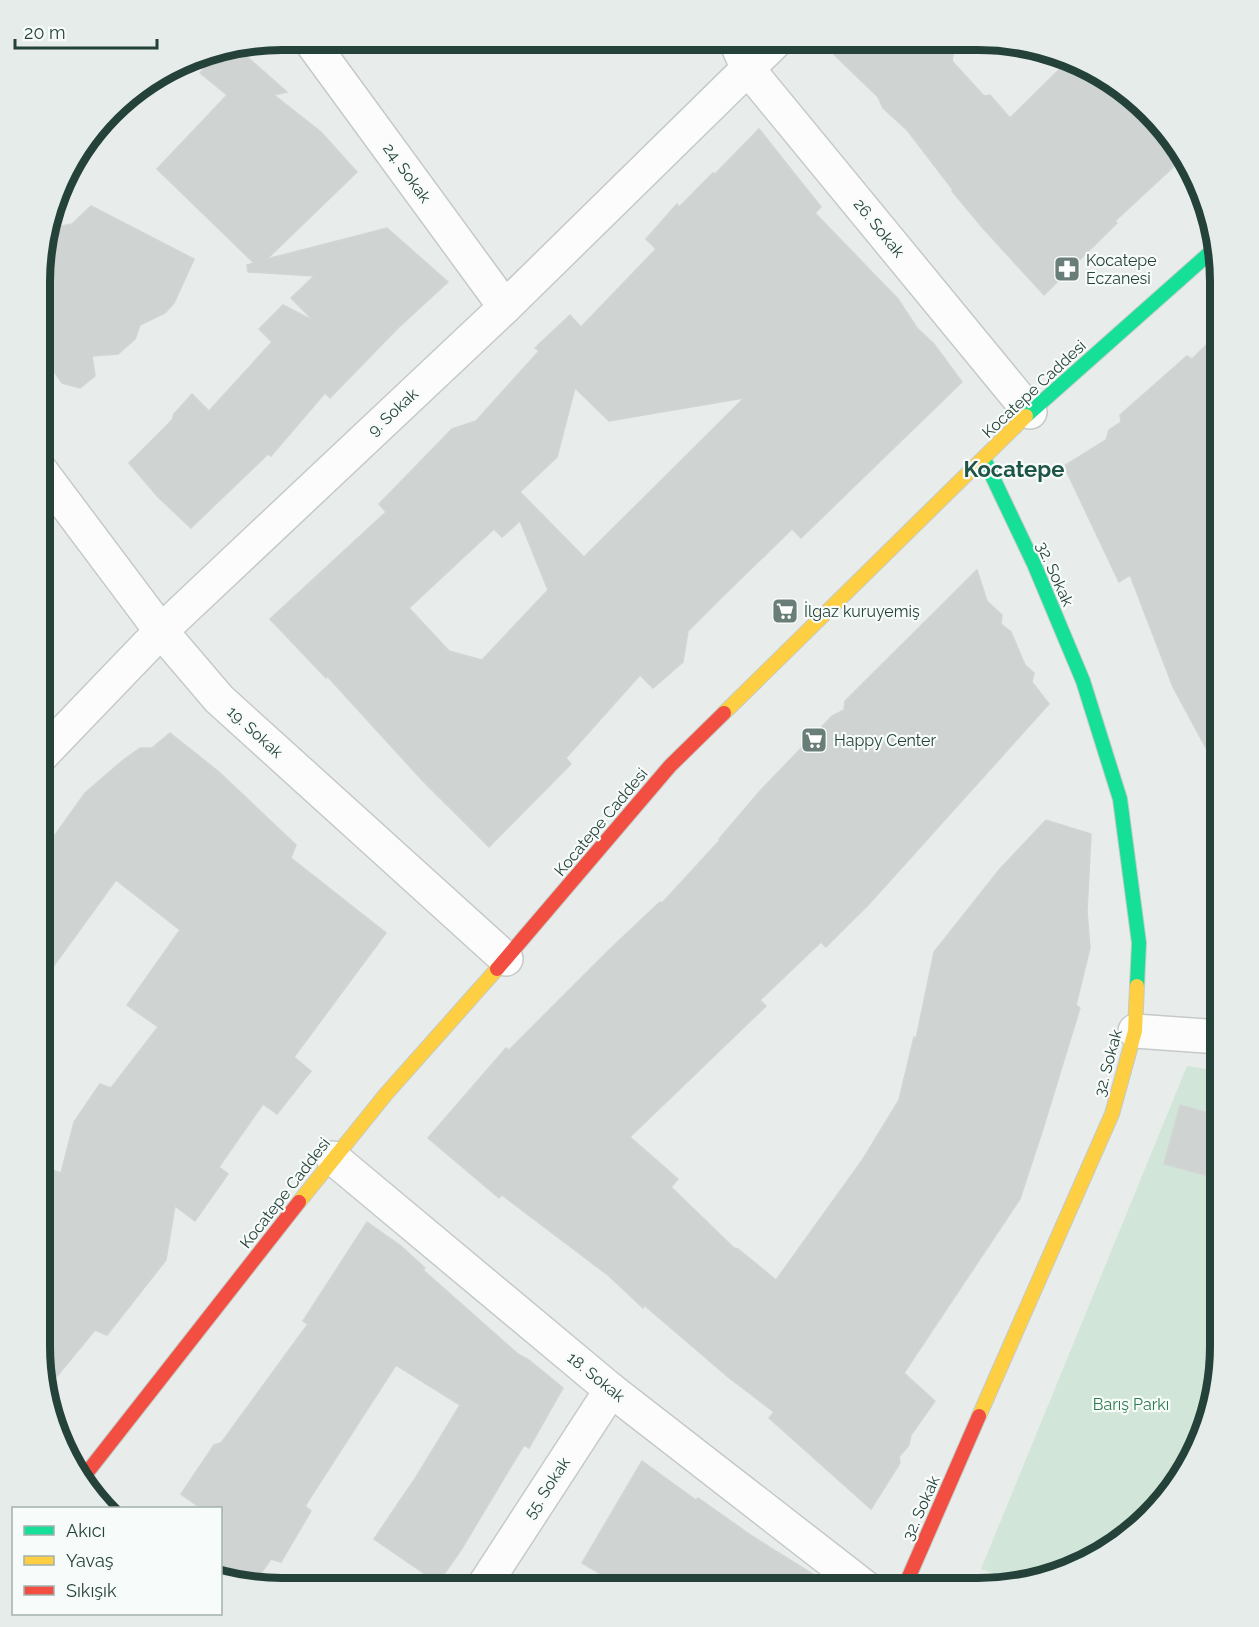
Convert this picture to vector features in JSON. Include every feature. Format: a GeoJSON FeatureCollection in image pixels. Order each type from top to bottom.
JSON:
{"type":"FeatureCollection","features":[{"type":"Feature","properties":{"kind":"street","name":"24. Sokak"},"geometry":{"type":"LineString","coordinates":[[316,49],[505,308]]}},
{"type":"Feature","properties":{"kind":"street","name":"9. Sokak"},"geometry":{"type":"LineString","coordinates":[[50,747],[161,631],[505,308],[742,55],[756,49]]}},
{"type":"Feature","properties":{"kind":"street","name":"26. Sokak"},"geometry":{"type":"LineString","coordinates":[[742,55],[1030,412]]}},
{"type":"Feature","properties":{"kind":"street","name":"Kocatepe Caddesi"},"geometry":{"type":"LineString","coordinates":[[88,1472],[333,1158],[670,766],[1030,412],[1208,254]]}},
{"type":"Feature","properties":{"kind":"street","name":"32. Sokak"},"geometry":{"type":"LineString","coordinates":[[908,1578],[1112,1114],[1135,1031],[1139,943],[1120,799],[1083,681],[1034,564],[984,459]]}},
{"type":"Feature","properties":{"kind":"street","name":"19. Sokak"},"geometry":{"type":"LineString","coordinates":[[50,483],[161,631],[219,699],[506,959]]}},
{"type":"Feature","properties":{"kind":"street"},"geometry":{"type":"LineString","coordinates":[[1135,1031],[1210,1036]]}},
{"type":"Feature","properties":{"kind":"street","name":"18. Sokak"},"geometry":{"type":"LineString","coordinates":[[333,1158],[611,1390],[853,1578]]}},
{"type":"Feature","properties":{"kind":"street","name":"55. Sokak"},"geometry":{"type":"LineString","coordinates":[[489,1578],[611,1390]]}},
{"type":"Feature","properties":{"kind":"green space","name":"Barış Parkı"},"geometry":{"type":"Polygon","coordinates":[[[1187,1066],[1210,1069],[1210,1346],[1208,1376],[1202,1406],[1186,1448],[1162,1487],[1142,1510],[1119,1530],[1094,1546],[1066,1560],[1038,1570],[1002,1576],[981,1569],[1187,1066]]]}},
{"type":"Feature","properties":{"kind":"building"},"geometry":{"type":"Polygon","coordinates":[[[828,49],[954,49],[952,61],[984,96],[990,95],[1010,118],[1063,66],[1080,73],[1119,97],[1142,117],[1162,140],[1177,164],[1115,221],[1117,223],[1044,295],[981,226],[907,130],[883,108],[878,97],[828,49]]]}},
{"type":"Feature","properties":{"kind":"building"},"geometry":{"type":"Polygon","coordinates":[[[242,53],[287,92],[274,95],[321,132],[357,172],[267,259],[387,228],[448,282],[398,328],[330,398],[325,393],[271,456],[268,454],[191,528],[158,497],[129,463],[172,420],[174,414],[192,394],[209,411],[272,342],[259,329],[283,305],[314,321],[291,298],[314,276],[248,272],[247,265],[254,263],[157,169],[227,95],[200,73],[212,60],[242,53]]]}},
{"type":"Feature","properties":{"kind":"building"},"geometry":{"type":"Polygon","coordinates":[[[759,129],[821,207],[815,213],[898,299],[917,328],[934,344],[962,382],[801,538],[792,529],[688,631],[683,662],[653,688],[640,675],[566,758],[571,764],[489,847],[422,780],[327,676],[326,678],[270,619],[386,512],[379,504],[452,429],[476,421],[539,351],[535,348],[570,315],[581,327],[656,249],[646,239],[677,204],[679,207],[713,173],[715,174],[759,129]],[[575,388],[557,457],[520,492],[584,557],[744,398],[609,421],[575,388]],[[520,521],[502,537],[494,529],[409,608],[449,651],[482,660],[548,590],[520,521]]]}},
{"type":"Feature","properties":{"kind":"building"},"geometry":{"type":"Polygon","coordinates":[[[91,206],[194,259],[174,303],[165,313],[140,325],[135,339],[118,354],[92,356],[95,376],[80,388],[62,383],[50,365],[51,251],[56,228],[72,224],[91,206]]]}},
{"type":"Feature","properties":{"kind":"building"},"geometry":{"type":"Polygon","coordinates":[[[1210,341],[1210,755],[1173,687],[1130,575],[1119,582],[1064,466],[1106,440],[1109,430],[1121,422],[1120,415],[1187,356],[1192,359],[1210,341]]]}},
{"type":"Feature","properties":{"kind":"building"},"geometry":{"type":"Polygon","coordinates":[[[977,570],[987,601],[1002,615],[1001,624],[1011,632],[1025,665],[1034,673],[1032,682],[1049,704],[870,903],[826,947],[821,942],[760,1000],[766,1006],[630,1137],[678,1179],[671,1187],[734,1248],[776,1280],[863,1159],[899,1100],[914,1037],[916,1039],[934,952],[999,870],[1046,820],[1091,834],[1087,912],[1090,948],[1076,1005],[1080,1008],[1042,1132],[1020,1199],[904,1373],[935,1401],[911,1435],[909,1445],[899,1457],[900,1463],[871,1509],[769,1418],[774,1412],[728,1377],[644,1305],[643,1308],[609,1276],[502,1195],[499,1198],[428,1138],[506,1048],[509,1050],[608,951],[660,902],[662,903],[720,840],[760,791],[832,716],[844,710],[845,701],[977,570]]]}},
{"type":"Feature","properties":{"kind":"building"},"geometry":{"type":"Polygon","coordinates":[[[170,733],[219,772],[296,845],[291,858],[386,933],[294,1057],[311,1071],[277,1114],[263,1104],[219,1167],[228,1174],[195,1221],[175,1206],[166,1260],[107,1335],[95,1330],[52,1382],[50,1361],[50,1169],[61,1173],[74,1122],[100,1084],[111,1088],[158,1027],[127,1005],[180,930],[116,880],[50,971],[50,842],[85,793],[140,748],[152,748],[170,733]]]}},
{"type":"Feature","properties":{"kind":"building"},"geometry":{"type":"Polygon","coordinates":[[[1180,1105],[1210,1113],[1210,1176],[1164,1164],[1180,1105]]]}},
{"type":"Feature","properties":{"kind":"building"},"geometry":{"type":"Polygon","coordinates":[[[367,1222],[401,1246],[425,1268],[423,1270],[518,1354],[529,1360],[563,1388],[529,1448],[524,1445],[461,1550],[441,1578],[431,1578],[374,1539],[416,1477],[460,1405],[396,1365],[305,1506],[311,1511],[281,1562],[271,1559],[259,1577],[222,1570],[222,1507],[199,1507],[181,1494],[214,1445],[221,1443],[308,1324],[303,1321],[367,1222]]]}},
{"type":"Feature","properties":{"kind":"building"},"geometry":{"type":"Polygon","coordinates":[[[642,1461],[696,1500],[698,1498],[752,1536],[819,1578],[607,1578],[582,1563],[642,1461]]]}},
{"type":"Feature","properties":{"kind":"traffic: fast"},"geometry":{"type":"LineString","coordinates":[[1026,416],[1208,254]]}},
{"type":"Feature","properties":{"kind":"traffic: fast"},"geometry":{"type":"LineString","coordinates":[[984,459],[1034,564],[1083,681],[1120,799],[1139,943],[1137,986]]}},
{"type":"Feature","properties":{"kind":"traffic: slow"},"geometry":{"type":"LineString","coordinates":[[724,713],[1026,416]]}},
{"type":"Feature","properties":{"kind":"traffic: slow"},"geometry":{"type":"LineString","coordinates":[[299,1202],[386,1094],[497,969]]}},
{"type":"Feature","properties":{"kind":"traffic: slow"},"geometry":{"type":"LineString","coordinates":[[979,1416],[1112,1114],[1135,1031],[1137,986]]}},
{"type":"Feature","properties":{"kind":"traffic: jam"},"geometry":{"type":"LineString","coordinates":[[497,969],[670,766],[724,713]]}},
{"type":"Feature","properties":{"kind":"traffic: jam"},"geometry":{"type":"LineString","coordinates":[[88,1472],[299,1202]]}},
{"type":"Feature","properties":{"kind":"traffic: jam"},"geometry":{"type":"LineString","coordinates":[[908,1578],[979,1416]]}},
{"type":"Feature","properties":{"kind":"place","name":"Kocatepe Eczanesi"},"geometry":{"type":"Point","coordinates":[1067,269]}},
{"type":"Feature","properties":{"kind":"place","name":"İlgaz kuruyemiş"},"geometry":{"type":"Point","coordinates":[785,611]}},
{"type":"Feature","properties":{"kind":"place","name":"Happy Center"},"geometry":{"type":"Point","coordinates":[814,740]}},
{"type":"Feature","properties":{"kind":"district","name":"Kocatepe"},"geometry":{"type":"Point","coordinates":[1014,469]}}]}
